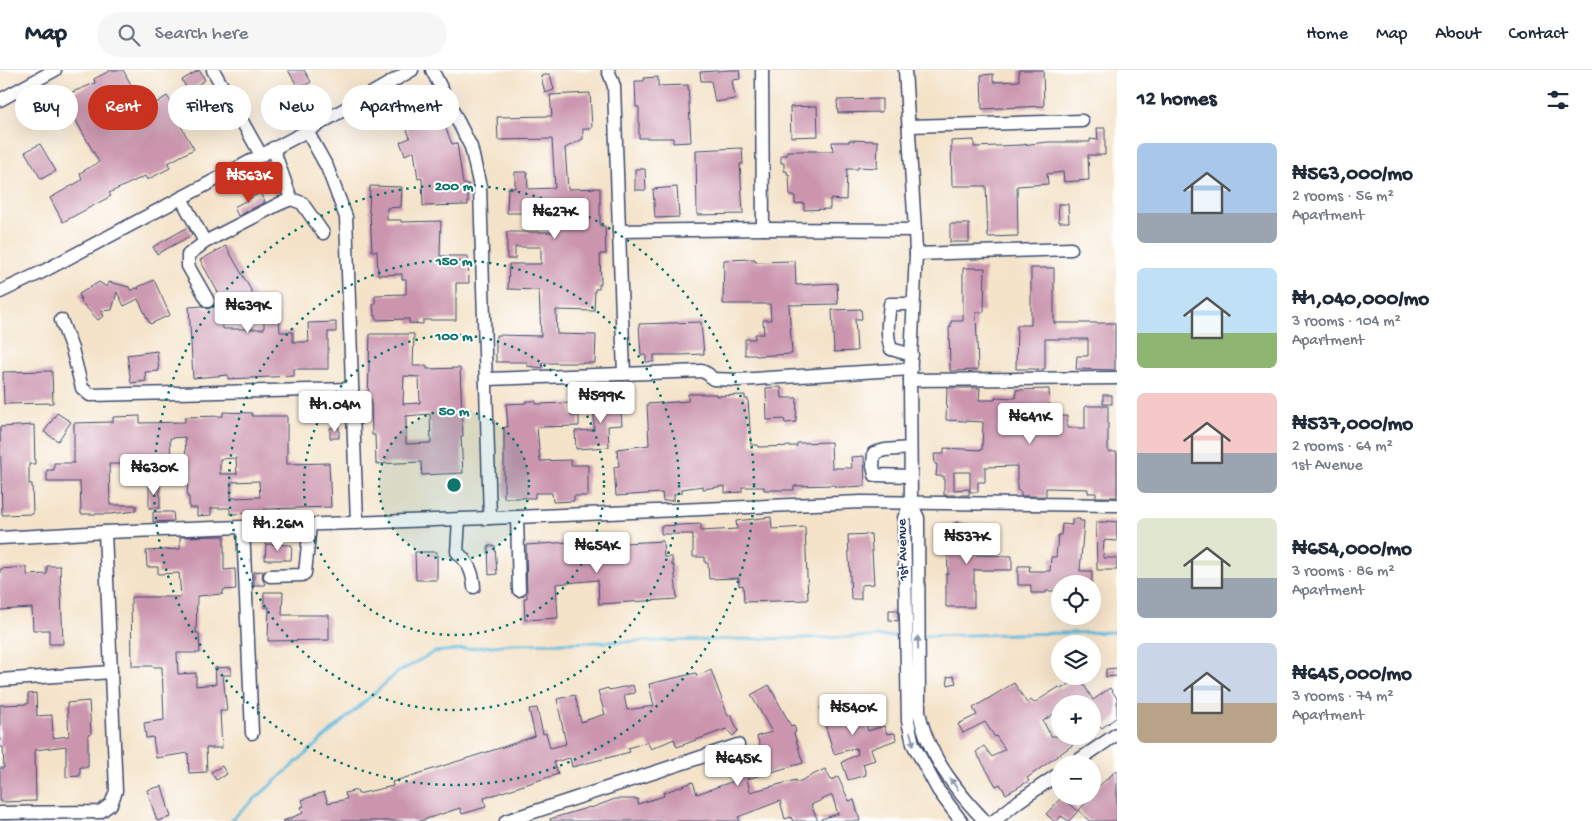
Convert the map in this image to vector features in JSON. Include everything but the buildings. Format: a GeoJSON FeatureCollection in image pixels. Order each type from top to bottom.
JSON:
{"type":"FeatureCollection","features":[{"type":"Feature","properties":{"kind":"street"},"geometry":{"type":"LineString","coordinates":[[0,100],[56,70]]}},
{"type":"Feature","properties":{"kind":"street"},"geometry":{"type":"LineString","coordinates":[[213,70],[261,155]]}},
{"type":"Feature","properties":{"kind":"street"},"geometry":{"type":"LineString","coordinates":[[0,292],[307,131],[412,70]]}},
{"type":"Feature","properties":{"kind":"street"},"geometry":{"type":"LineString","coordinates":[[432,70],[471,147],[480,187],[490,518]]}},
{"type":"Feature","properties":{"kind":"street"},"geometry":{"type":"LineString","coordinates":[[608,70],[614,86],[624,374]]}},
{"type":"Feature","properties":{"kind":"street"},"geometry":{"type":"LineString","coordinates":[[762,70],[762,229]]}},
{"type":"Feature","properties":{"kind":"street","name":"1st Avenue"},"geometry":{"type":"LineString","coordinates":[[905,70],[916,254],[910,374],[911,502],[904,518],[912,581],[913,692],[908,721],[912,744],[938,790],[962,821]]}},
{"type":"Feature","properties":{"kind":"street"},"geometry":{"type":"LineString","coordinates":[[909,126],[1082,121]]}},
{"type":"Feature","properties":{"kind":"street"},"geometry":{"type":"LineString","coordinates":[[307,131],[327,167],[346,216],[357,523]]}},
{"type":"Feature","properties":{"kind":"street"},"geometry":{"type":"LineString","coordinates":[[273,148],[291,199]]}},
{"type":"Feature","properties":{"kind":"street"},"geometry":{"type":"LineString","coordinates":[[181,198],[205,242]]}},
{"type":"Feature","properties":{"kind":"street"},"geometry":{"type":"LineString","coordinates":[[208,301],[187,261],[188,256],[205,242],[291,199],[302,203],[323,233]]}},
{"type":"Feature","properties":{"kind":"street"},"geometry":{"type":"LineString","coordinates":[[619,231],[762,229],[915,230]]}},
{"type":"Feature","properties":{"kind":"street"},"geometry":{"type":"LineString","coordinates":[[916,254],[1071,249]]}},
{"type":"Feature","properties":{"kind":"street"},"geometry":{"type":"LineString","coordinates":[[912,355],[891,349],[888,341],[888,315],[890,304],[913,304]]}},
{"type":"Feature","properties":{"kind":"street"},"geometry":{"type":"LineString","coordinates":[[61,320],[72,349],[82,388],[90,394],[352,389]]}},
{"type":"Feature","properties":{"kind":"street"},"geometry":{"type":"LineString","coordinates":[[486,379],[702,371],[713,379],[738,380],[910,374],[1117,378]]}},
{"type":"Feature","properties":{"kind":"street"},"geometry":{"type":"LineString","coordinates":[[910,448],[874,453],[873,466],[875,475],[911,476]]}},
{"type":"Feature","properties":{"kind":"street"},"geometry":{"type":"LineString","coordinates":[[0,538],[105,532],[517,518],[861,502],[1117,506]]}},
{"type":"Feature","properties":{"kind":"street"},"geometry":{"type":"LineString","coordinates":[[517,518],[519,590]]}},
{"type":"Feature","properties":{"kind":"street"},"geometry":{"type":"LineString","coordinates":[[459,519],[457,552],[473,572],[474,587]]}},
{"type":"Feature","properties":{"kind":"street"},"geometry":{"type":"LineString","coordinates":[[270,576],[302,575],[305,572],[310,525]]}},
{"type":"Feature","properties":{"kind":"street"},"geometry":{"type":"LineString","coordinates":[[243,528],[252,733]]}},
{"type":"Feature","properties":{"kind":"street"},"geometry":{"type":"LineString","coordinates":[[0,814],[100,812],[111,804],[116,791],[105,532]]}},
{"type":"Feature","properties":{"kind":"street"},"geometry":{"type":"LineString","coordinates":[[0,680],[111,672]]}},
{"type":"Feature","properties":{"kind":"street","name":"1st Avenue"},"geometry":{"type":"LineString","coordinates":[[913,692],[926,739],[944,770],[967,802],[985,821]]}},
{"type":"Feature","properties":{"kind":"street"},"geometry":{"type":"LineString","coordinates":[[1086,755],[1117,734]]}},
{"type":"Feature","properties":{"kind":"street"},"geometry":{"type":"LineString","coordinates":[[508,821],[738,745]]}},
{"type":"Feature","properties":{"kind":"street"},"geometry":{"type":"LineString","coordinates":[[994,821],[1051,779]]}},
{"type":"Feature","properties":{"kind":"waterway"},"geometry":{"type":"LineString","coordinates":[[921,636],[1117,632]]}},
{"type":"Feature","properties":{"kind":"waterway"},"geometry":{"type":"LineString","coordinates":[[230,821],[397,673],[434,652],[512,644],[902,636]]}}]}
